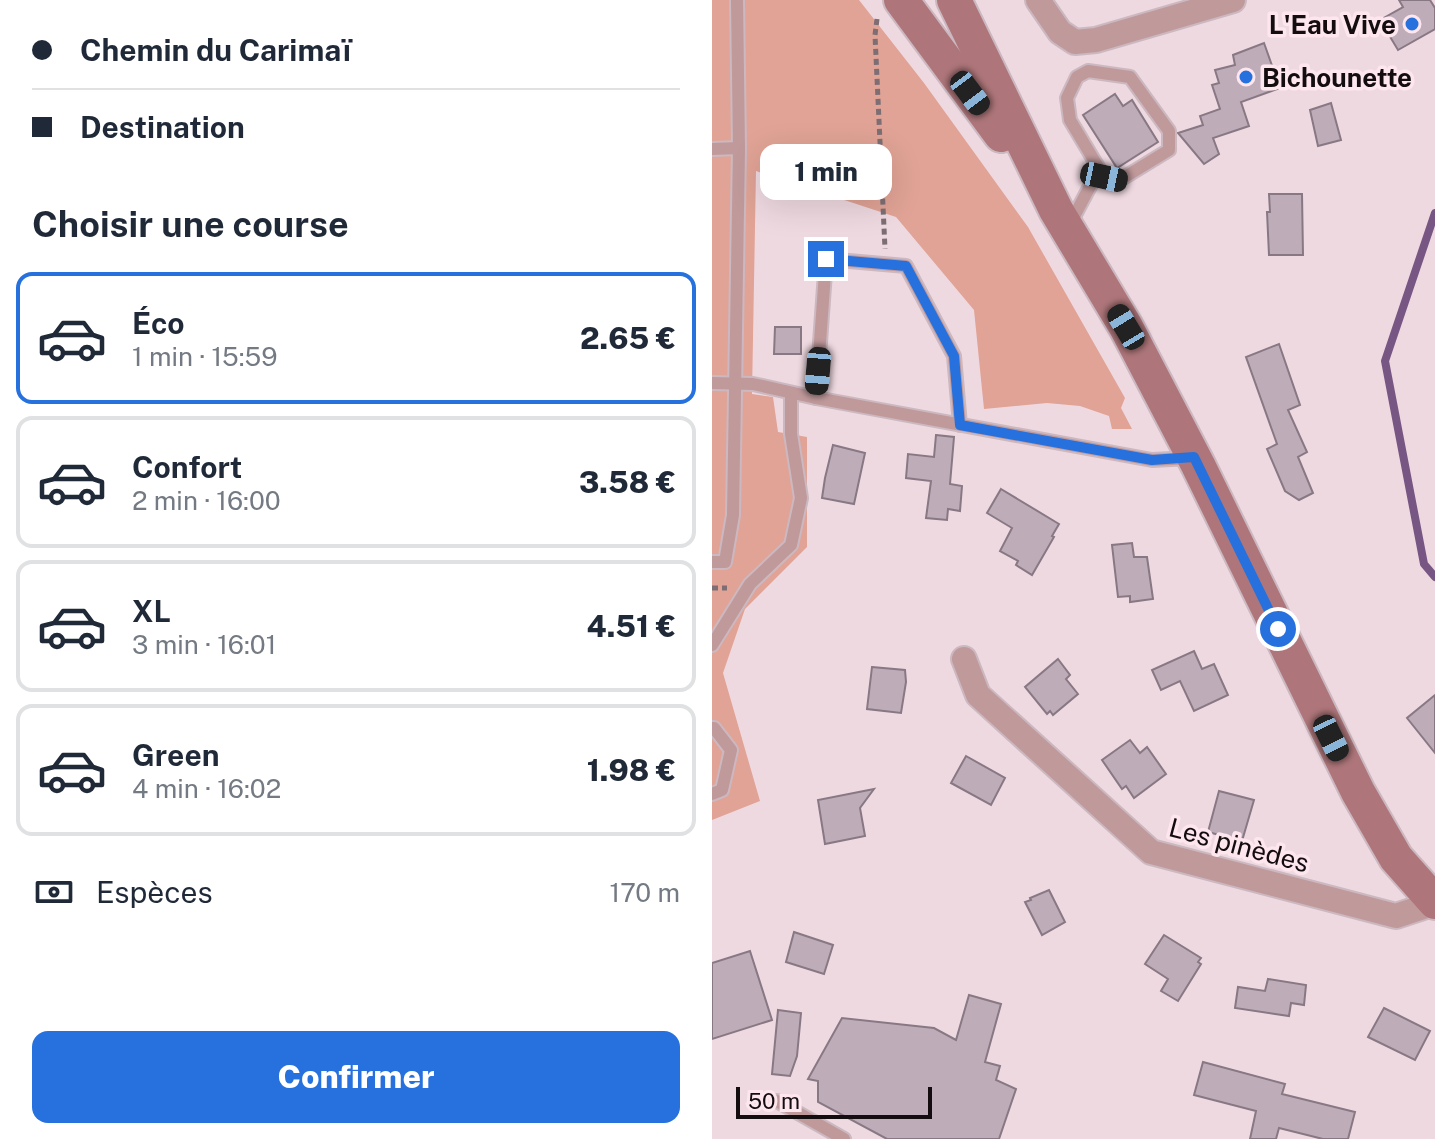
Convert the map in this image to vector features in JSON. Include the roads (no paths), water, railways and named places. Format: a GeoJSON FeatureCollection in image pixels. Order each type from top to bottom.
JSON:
{"type":"FeatureCollection","features":[{"type":"Feature","properties":{"kind":"main road"},"geometry":{"type":"LineString","coordinates":[[954,0],[1062,219],[1126,327],[1194,457],[1358,792],[1396,858],[1435,903]]}},
{"type":"Feature","properties":{"kind":"main road"},"geometry":{"type":"LineString","coordinates":[[890,5],[1062,219]]}},
{"type":"Feature","properties":{"kind":"street"},"geometry":{"type":"LineString","coordinates":[[1038,0],[1060,32],[1075,42],[1096,40],[1233,0]]}},
{"type":"Feature","properties":{"kind":"street","name":"Les pinèdes"},"geometry":{"type":"LineString","coordinates":[[964,659],[978,695],[1151,852],[1396,916],[1435,903]]}},
{"type":"Feature","properties":{"kind":"lane"},"geometry":{"type":"LineString","coordinates":[[712,562],[725,562],[733,515],[739,148],[737,0]]}},
{"type":"Feature","properties":{"kind":"lane"},"geometry":{"type":"LineString","coordinates":[[1085,41],[1088,71]]}},
{"type":"Feature","properties":{"kind":"lane"},"geometry":{"type":"LineString","coordinates":[[1062,219],[1096,175],[1104,177],[1120,180],[1169,150],[1169,131],[1130,77],[1088,71],[1077,77],[1067,98],[1070,120],[1104,177]]}},
{"type":"Feature","properties":{"kind":"lane"},"geometry":{"type":"LineString","coordinates":[[712,149],[739,148]]}},
{"type":"Feature","properties":{"kind":"lane"},"geometry":{"type":"LineString","coordinates":[[816,398],[826,259],[906,266],[954,356],[960,425]]}},
{"type":"Feature","properties":{"kind":"lane"},"geometry":{"type":"LineString","coordinates":[[712,383],[753,384],[1152,460],[1194,457]]}},
{"type":"Feature","properties":{"kind":"lane"},"geometry":{"type":"LineString","coordinates":[[712,645],[750,584],[791,545],[801,498],[791,434],[791,393]]}},
{"type":"Feature","properties":{"kind":"lane"},"geometry":{"type":"LineString","coordinates":[[712,728],[731,750],[722,790],[712,794]]}},
{"type":"Feature","properties":{"kind":"lane"},"geometry":{"type":"LineString","coordinates":[[777,1101],[844,1139]]}},
{"type":"Feature","properties":{"kind":"waterway"},"geometry":{"type":"LineString","coordinates":[[1435,213],[1385,361],[1424,564],[1435,577]]}},
{"type":"Feature","properties":{"kind":"place","name":"L'Eau Vive"},"geometry":{"type":"Point","coordinates":[1412,24]}},
{"type":"Feature","properties":{"kind":"place","name":"Bichounette"},"geometry":{"type":"Point","coordinates":[1246,77]}}]}
